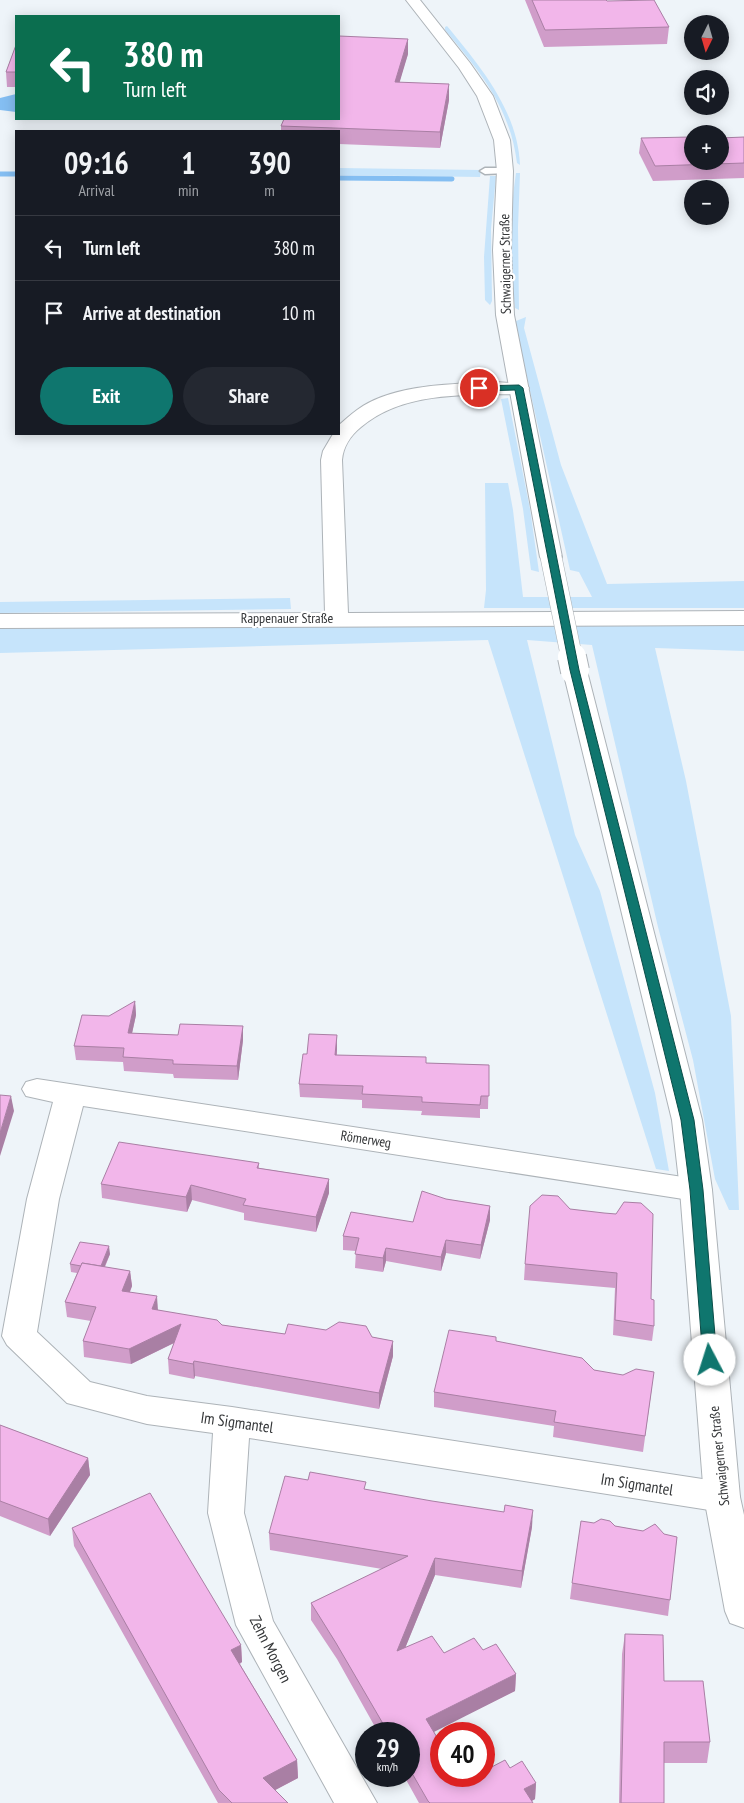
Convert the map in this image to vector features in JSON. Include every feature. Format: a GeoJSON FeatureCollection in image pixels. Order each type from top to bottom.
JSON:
{"type":"FeatureCollection","features":[{"type":"Feature","properties":{"kind":"street","name":"Schwaigerner Straße"},"geometry":{"type":"LineString","coordinates":[[413,0],[465,66],[484,96],[502,140],[505,171],[502,250],[505,315],[574,670],[687,1120],[696,1190],[722,1497],[744,1611]]}},
{"type":"Feature","properties":{"kind":"street"},"geometry":{"type":"LineString","coordinates":[[337,618],[332,453],[347,428],[378,406],[415,394],[448,389],[519,388]]}},
{"type":"Feature","properties":{"kind":"street","name":"Rappenauer Straße"},"geometry":{"type":"LineString","coordinates":[[0,620],[744,618]]}},
{"type":"Feature","properties":{"kind":"street","name":"Römerweg"},"geometry":{"type":"LineString","coordinates":[[37,1089],[696,1190]]}},
{"type":"Feature","properties":{"kind":"street","name":"Im Sigmantel"},"geometry":{"type":"LineString","coordinates":[[71,1094],[43,1199],[19,1336],[79,1392],[147,1410],[232,1421],[722,1497]]}},
{"type":"Feature","properties":{"kind":"street","name":"Zehn Morgen"},"geometry":{"type":"LineString","coordinates":[[232,1421],[226,1513],[255,1625],[356,1803]]}},
{"type":"Feature","properties":{"kind":"lane"},"geometry":{"type":"LineString","coordinates":[[485,170],[505,171]]}},
{"type":"Feature","properties":{"kind":"shaded area"},"geometry":{"type":"Polygon","coordinates":[[[447,26],[484,73],[505,108],[518,145],[520,165],[517,163],[508,124],[492,91],[445,30],[447,26]]]}},
{"type":"Feature","properties":{"kind":"shaded area"},"geometry":{"type":"Polygon","coordinates":[[[340,168],[481,170],[480,177],[340,175],[340,168]]]}},
{"type":"Feature","properties":{"kind":"shaded area"},"geometry":{"type":"Polygon","coordinates":[[[516,173],[520,173],[518,227],[519,310],[515,308],[511,257],[512,206],[516,173]]]}},
{"type":"Feature","properties":{"kind":"shaded area"},"geometry":{"type":"Polygon","coordinates":[[[490,176],[496,176],[491,229],[492,301],[490,305],[485,300],[484,257],[490,176]]]}},
{"type":"Feature","properties":{"kind":"shaded area"},"geometry":{"type":"Polygon","coordinates":[[[526,317],[524,328],[561,465],[607,584],[744,581],[744,608],[484,608],[486,590],[485,483],[508,483],[523,597],[592,597],[579,572],[570,570],[516,328],[516,321],[526,317]]]}},
{"type":"Feature","properties":{"kind":"shaded area"},"geometry":{"type":"Polygon","coordinates":[[[508,398],[530,509],[539,572],[531,570],[523,509],[501,399],[508,398]]]}},
{"type":"Feature","properties":{"kind":"shaded area"},"geometry":{"type":"Polygon","coordinates":[[[290,598],[291,609],[0,613],[0,602],[290,598]]]}},
{"type":"Feature","properties":{"kind":"shaded area"},"geometry":{"type":"Polygon","coordinates":[[[744,625],[744,651],[655,648],[686,781],[731,1016],[739,1210],[729,1210],[715,1179],[693,1060],[658,927],[592,645],[527,640],[575,835],[600,891],[655,1093],[669,1171],[656,1169],[488,640],[0,653],[0,629],[744,625]]]}},
{"type":"Feature","properties":{"kind":"water"},"geometry":{"type":"Polygon","coordinates":[[[15,94],[15,112],[0,110],[0,98],[15,94]]]}},
{"type":"Feature","properties":{"kind":"building"},"geometry":{"type":"Polygon","coordinates":[[[532,0],[654,0],[669,27],[545,30],[532,0]]]}},
{"type":"Feature","properties":{"kind":"building"},"geometry":{"type":"Polygon","coordinates":[[[340,36],[408,39],[395,82],[449,84],[440,132],[281,126],[284,120],[340,120],[340,36]]]}},
{"type":"Feature","properties":{"kind":"building"},"geometry":{"type":"Polygon","coordinates":[[[15,48],[15,72],[6,72],[15,48]]]}},
{"type":"Feature","properties":{"kind":"building"},"geometry":{"type":"Polygon","coordinates":[[[684,137],[684,165],[655,166],[641,138],[684,137]]]}},
{"type":"Feature","properties":{"kind":"building"},"geometry":{"type":"Polygon","coordinates":[[[744,137],[744,163],[729,164],[729,138],[744,137]]]}},
{"type":"Feature","properties":{"kind":"building"},"geometry":{"type":"Polygon","coordinates":[[[135,1001],[128,1033],[178,1035],[180,1024],[243,1026],[237,1066],[173,1064],[173,1060],[123,1057],[124,1048],[74,1046],[82,1015],[109,1016],[135,1001]]]}},
{"type":"Feature","properties":{"kind":"building"},"geometry":{"type":"Polygon","coordinates":[[[309,1034],[337,1035],[335,1055],[426,1057],[426,1063],[489,1065],[489,1096],[481,1096],[480,1105],[422,1102],[422,1097],[362,1094],[363,1086],[299,1084],[303,1054],[307,1054],[309,1034]]]}},
{"type":"Feature","properties":{"kind":"building"},"geometry":{"type":"Polygon","coordinates":[[[0,1095],[11,1096],[0,1133],[0,1095]]]}},
{"type":"Feature","properties":{"kind":"building"},"geometry":{"type":"Polygon","coordinates":[[[119,1142],[259,1163],[257,1168],[329,1179],[316,1217],[243,1205],[246,1199],[191,1185],[186,1197],[101,1184],[119,1142]]]}},
{"type":"Feature","properties":{"kind":"building"},"geometry":{"type":"Polygon","coordinates":[[[422,1191],[446,1199],[490,1206],[481,1245],[446,1240],[441,1257],[386,1248],[383,1258],[355,1254],[359,1238],[343,1236],[351,1212],[413,1222],[422,1191]]]}},
{"type":"Feature","properties":{"kind":"building"},"geometry":{"type":"Polygon","coordinates":[[[542,1195],[558,1196],[570,1209],[616,1214],[624,1202],[641,1203],[653,1214],[651,1299],[654,1300],[654,1326],[615,1320],[617,1273],[525,1264],[530,1206],[542,1195]]]}},
{"type":"Feature","properties":{"kind":"building"},"geometry":{"type":"Polygon","coordinates":[[[80,1242],[109,1246],[101,1266],[82,1263],[81,1266],[70,1264],[80,1242]]]}},
{"type":"Feature","properties":{"kind":"building"},"geometry":{"type":"Polygon","coordinates":[[[82,1263],[130,1271],[122,1291],[157,1296],[152,1309],[217,1320],[222,1325],[285,1334],[288,1324],[326,1330],[339,1322],[366,1326],[372,1337],[393,1341],[379,1393],[194,1361],[193,1364],[168,1359],[181,1324],[129,1349],[83,1341],[96,1307],[65,1302],[82,1263]]]}},
{"type":"Feature","properties":{"kind":"building"},"geometry":{"type":"Polygon","coordinates":[[[449,1330],[496,1337],[496,1341],[582,1358],[594,1370],[623,1375],[636,1369],[654,1372],[645,1436],[554,1422],[556,1411],[434,1392],[449,1330]]]}},
{"type":"Feature","properties":{"kind":"building"},"geometry":{"type":"Polygon","coordinates":[[[0,1425],[88,1458],[48,1519],[0,1501],[0,1425]]]}},
{"type":"Feature","properties":{"kind":"building"},"geometry":{"type":"Polygon","coordinates":[[[310,1472],[366,1482],[364,1489],[432,1501],[504,1512],[505,1505],[533,1510],[522,1571],[435,1558],[397,1651],[432,1636],[444,1653],[474,1638],[483,1650],[496,1644],[516,1674],[426,1719],[430,1726],[430,1787],[495,1787],[495,1765],[505,1760],[510,1768],[522,1761],[536,1783],[524,1789],[533,1803],[430,1803],[428,1801],[420,1787],[420,1722],[382,1722],[311,1603],[408,1556],[269,1533],[285,1476],[308,1480],[310,1472]]]}},
{"type":"Feature","properties":{"kind":"building"},"geometry":{"type":"Polygon","coordinates":[[[150,1493],[241,1645],[231,1650],[297,1760],[263,1778],[288,1803],[232,1803],[219,1790],[72,1528],[150,1493]]]}},
{"type":"Feature","properties":{"kind":"building"},"geometry":{"type":"Polygon","coordinates":[[[601,1519],[610,1521],[615,1526],[643,1531],[655,1524],[664,1534],[677,1537],[670,1600],[572,1583],[581,1521],[594,1523],[601,1519]]]}},
{"type":"Feature","properties":{"kind":"building"},"geometry":{"type":"Polygon","coordinates":[[[625,1634],[663,1635],[664,1681],[703,1681],[710,1742],[664,1742],[664,1803],[621,1803],[625,1634]]]}},
{"type":"Feature","properties":{"kind":"waterway"},"geometry":{"type":"LineString","coordinates":[[0,174],[15,174]]}},
{"type":"Feature","properties":{"kind":"waterway"},"geometry":{"type":"LineString","coordinates":[[340,178],[452,179]]}},
{"type":"Feature","properties":{"kind":"route"},"geometry":{"type":"LineString","coordinates":[[479,388],[519,388],[574,670],[687,1120],[696,1190],[710,1360]]}}]}
